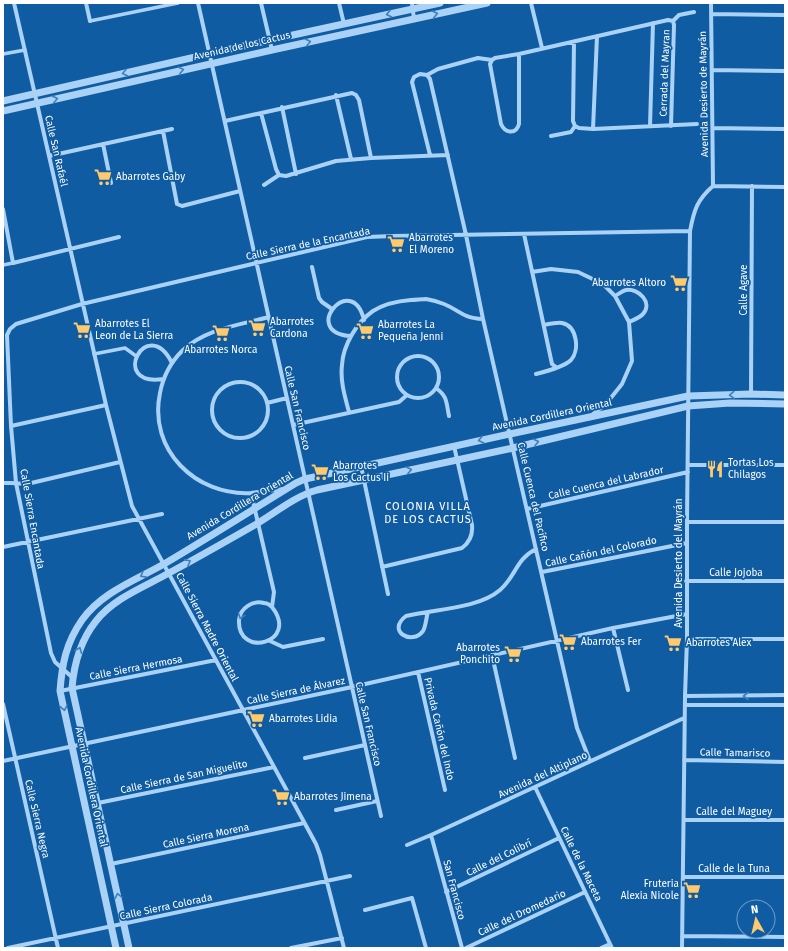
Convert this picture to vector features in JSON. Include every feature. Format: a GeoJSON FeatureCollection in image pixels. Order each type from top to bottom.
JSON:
{"type":"FeatureCollection","features":[{"type":"Feature","properties":{"kind":"street","name":"Calle San Rafaél"},"geometry":{"type":"LineString","coordinates":[[14,3],[82,304]]}},
{"type":"Feature","properties":{"kind":"street"},"geometry":{"type":"LineString","coordinates":[[86,3],[90,21],[178,3]]}},
{"type":"Feature","properties":{"kind":"street","name":"Calle San Francisco"},"geometry":{"type":"LineString","coordinates":[[198,3],[381,816]]}},
{"type":"Feature","properties":{"kind":"street"},"geometry":{"type":"LineString","coordinates":[[261,3],[272,50]]}},
{"type":"Feature","properties":{"kind":"street"},"geometry":{"type":"LineString","coordinates":[[339,3],[344,24]]}},
{"type":"Feature","properties":{"kind":"street","name":"Avenida de los Cactus"},"geometry":{"type":"LineString","coordinates":[[3,101],[344,24],[413,6],[440,3]]}},
{"type":"Feature","properties":{"kind":"street","name":"Avenida de los Cactus"},"geometry":{"type":"LineString","coordinates":[[3,111],[414,18],[487,3]]}},
{"type":"Feature","properties":{"kind":"street"},"geometry":{"type":"LineString","coordinates":[[531,3],[542,48]]}},
{"type":"Feature","properties":{"kind":"street","name":"Avenida Desierto de Mayrán"},"geometry":{"type":"LineString","coordinates":[[711,3],[714,186]]}},
{"type":"Feature","properties":{"kind":"street"},"geometry":{"type":"LineString","coordinates":[[413,6],[414,18]]}},
{"type":"Feature","properties":{"kind":"street","name":"Cerrada del Mayran"},"geometry":{"type":"LineString","coordinates":[[673,21],[679,15],[694,12]]}},
{"type":"Feature","properties":{"kind":"street"},"geometry":{"type":"LineString","coordinates":[[711,14],[785,15]]}},
{"type":"Feature","properties":{"kind":"street","name":"Cerrada del Mayran"},"geometry":{"type":"LineString","coordinates":[[430,156],[412,82],[418,75],[427,75],[438,69],[478,58],[492,60],[495,58],[574,42],[653,23],[668,20],[673,21]]}},
{"type":"Feature","properties":{"kind":"street","name":"Cerrada del Mayran"},"geometry":{"type":"LineString","coordinates":[[671,126],[673,21]]}},
{"type":"Feature","properties":{"kind":"street","name":"Cerrada del Mayran"},"geometry":{"type":"LineString","coordinates":[[650,126],[653,23]]}},
{"type":"Feature","properties":{"kind":"street"},"geometry":{"type":"LineString","coordinates":[[593,129],[597,36]]}},
{"type":"Feature","properties":{"kind":"street"},"geometry":{"type":"LineString","coordinates":[[550,136],[571,132],[575,126],[573,121],[574,42]]}},
{"type":"Feature","properties":{"kind":"street"},"geometry":{"type":"LineString","coordinates":[[3,54],[25,50]]}},
{"type":"Feature","properties":{"kind":"street"},"geometry":{"type":"LineString","coordinates":[[492,60],[490,64],[500,124],[503,129],[508,132],[515,131],[518,129],[519,124],[519,54]]}},
{"type":"Feature","properties":{"kind":"street"},"geometry":{"type":"LineString","coordinates":[[712,70],[785,71]]}},
{"type":"Feature","properties":{"kind":"street","name":"Calle Cuenca del Pacífico"},"geometry":{"type":"LineString","coordinates":[[427,75],[430,79],[448,154],[483,319],[577,728],[590,761]]}},
{"type":"Feature","properties":{"kind":"street"},"geometry":{"type":"LineString","coordinates":[[224,121],[352,92],[359,100],[370,158]]}},
{"type":"Feature","properties":{"kind":"street"},"geometry":{"type":"LineString","coordinates":[[336,95],[351,159]]}},
{"type":"Feature","properties":{"kind":"street"},"geometry":{"type":"LineString","coordinates":[[282,108],[296,174]]}},
{"type":"Feature","properties":{"kind":"street"},"geometry":{"type":"LineString","coordinates":[[261,113],[276,169],[279,175]]}},
{"type":"Feature","properties":{"kind":"street","name":"Cerrada del Mayran"},"geometry":{"type":"LineString","coordinates":[[575,126],[579,128],[593,129],[697,124]]}},
{"type":"Feature","properties":{"kind":"street"},"geometry":{"type":"LineString","coordinates":[[713,128],[785,129]]}},
{"type":"Feature","properties":{"kind":"street"},"geometry":{"type":"LineString","coordinates":[[49,156],[172,129]]}},
{"type":"Feature","properties":{"kind":"street"},"geometry":{"type":"LineString","coordinates":[[163,131],[177,204],[182,206],[240,191]]}},
{"type":"Feature","properties":{"kind":"street"},"geometry":{"type":"LineString","coordinates":[[103,144],[111,183]]}},
{"type":"Feature","properties":{"kind":"street"},"geometry":{"type":"LineString","coordinates":[[264,185],[279,175],[286,176],[296,174],[336,161],[448,154]]}},
{"type":"Feature","properties":{"kind":"street"},"geometry":{"type":"LineString","coordinates":[[714,186],[785,187]]}},
{"type":"Feature","properties":{"kind":"street","name":"Avenida Desierto del Mayrán"},"geometry":{"type":"LineString","coordinates":[[682,948],[684,718],[687,640],[686,581],[690,231],[693,213],[698,201],[714,186]]}},
{"type":"Feature","properties":{"kind":"street","name":"Calle Agave"},"geometry":{"type":"LineString","coordinates":[[751,394],[752,186]]}},
{"type":"Feature","properties":{"kind":"street"},"geometry":{"type":"LineString","coordinates":[[3,209],[14,262]]}},
{"type":"Feature","properties":{"kind":"street","name":"Calle Sierra de la Encantada"},"geometry":{"type":"LineString","coordinates":[[10,329],[16,324],[82,304],[367,238],[393,236],[690,231]]}},
{"type":"Feature","properties":{"kind":"street"},"geometry":{"type":"LineString","coordinates":[[524,234],[552,364],[556,366]]}},
{"type":"Feature","properties":{"kind":"street"},"geometry":{"type":"LineString","coordinates":[[3,265],[119,237]]}},
{"type":"Feature","properties":{"kind":"street"},"geometry":{"type":"LineString","coordinates":[[312,267],[319,298],[332,309]]}},
{"type":"Feature","properties":{"kind":"street"},"geometry":{"type":"LineString","coordinates":[[532,272],[551,269],[578,272],[603,284],[615,296],[629,322],[632,361],[622,384],[606,404],[589,417]]}},
{"type":"Feature","properties":{"kind":"street"},"geometry":{"type":"LineString","coordinates":[[615,296],[625,290],[633,290],[640,293],[646,302],[646,309],[642,315],[629,322]]}},
{"type":"Feature","properties":{"kind":"street"},"geometry":{"type":"LineString","coordinates":[[349,412],[342,386],[342,364],[346,347],[351,336],[373,311],[389,304],[406,300],[425,299],[444,304],[463,316],[472,319],[483,319]]}},
{"type":"Feature","properties":{"kind":"street"},"geometry":{"type":"LineString","coordinates":[[351,336],[342,335],[335,332],[330,325],[329,317],[332,309],[337,304],[344,301],[351,302],[358,306],[362,312],[364,320]]}},
{"type":"Feature","properties":{"kind":"street","name":"Calle Sierra Madre Oriental"},"geometry":{"type":"LineString","coordinates":[[82,304],[128,493],[163,564],[318,850],[344,948]]}},
{"type":"Feature","properties":{"kind":"street"},"geometry":{"type":"LineString","coordinates":[[269,318],[212,332],[195,341],[182,351],[172,363],[163,379],[157,406],[158,422],[164,443],[173,457],[188,473],[205,485],[223,491],[251,494],[288,488]]}},
{"type":"Feature","properties":{"kind":"street"},"geometry":{"type":"LineString","coordinates":[[536,374],[570,361],[575,354],[576,347],[574,332],[570,327],[563,323],[544,325]]}},
{"type":"Feature","properties":{"kind":"street","name":"Calle Sierra Encantada"},"geometry":{"type":"LineString","coordinates":[[10,329],[7,334],[11,426],[16,483],[51,653],[55,662],[61,669],[73,678]]}},
{"type":"Feature","properties":{"kind":"street"},"geometry":{"type":"LineString","coordinates":[[163,379],[147,380],[141,376],[136,370],[136,356],[141,350],[148,346],[155,346],[162,348],[172,363]]}},
{"type":"Feature","properties":{"kind":"street"},"geometry":{"type":"LineString","coordinates":[[94,354],[125,348],[136,356]]}},
{"type":"Feature","properties":{"kind":"street"},"geometry":{"type":"LineString","coordinates":[[421,356],[429,359],[435,364],[438,372],[439,380],[436,388],[423,398],[415,398],[407,395],[401,390],[397,382],[397,374],[400,366],[405,360],[413,357],[421,356]]}},
{"type":"Feature","properties":{"kind":"street"},"geometry":{"type":"LineString","coordinates":[[244,382],[254,386],[262,393],[267,403],[268,414],[264,425],[257,433],[247,438],[236,438],[225,435],[217,427],[212,418],[212,406],[215,396],[223,388],[233,383],[244,382]]}},
{"type":"Feature","properties":{"kind":"street"},"geometry":{"type":"LineString","coordinates":[[436,388],[444,394],[449,416]]}},
{"type":"Feature","properties":{"kind":"street","name":"Avenida Cordillera Oriental"},"geometry":{"type":"LineString","coordinates":[[116,948],[60,691],[61,669],[65,652],[73,634],[83,619],[97,604],[116,590],[163,564],[305,479],[688,396],[751,394],[785,395]]}},
{"type":"Feature","properties":{"kind":"street"},"geometry":{"type":"LineString","coordinates":[[293,425],[399,402],[407,395]]}},
{"type":"Feature","properties":{"kind":"street"},"geometry":{"type":"LineString","coordinates":[[267,403],[287,398]]}},
{"type":"Feature","properties":{"kind":"street","name":"Avenida Cordillera Oriental"},"geometry":{"type":"LineString","coordinates":[[129,948],[72,688],[77,654],[86,635],[96,620],[108,608],[124,597],[169,574],[308,493],[513,448],[688,406],[730,403],[785,404]]}},
{"type":"Feature","properties":{"kind":"street"},"geometry":{"type":"LineString","coordinates":[[11,426],[106,405]]}},
{"type":"Feature","properties":{"kind":"street"},"geometry":{"type":"LineString","coordinates":[[382,567],[462,548],[471,539],[473,532],[472,525],[454,446]]}},
{"type":"Feature","properties":{"kind":"street"},"geometry":{"type":"LineString","coordinates":[[3,484],[27,484],[120,462]]}},
{"type":"Feature","properties":{"kind":"street"},"geometry":{"type":"LineString","coordinates":[[688,465],[785,464]]}},
{"type":"Feature","properties":{"kind":"street"},"geometry":{"type":"LineString","coordinates":[[361,466],[388,594]]}},
{"type":"Feature","properties":{"kind":"street","name":"Calle Cuenca del Labrador"},"geometry":{"type":"LineString","coordinates":[[527,509],[688,472]]}},
{"type":"Feature","properties":{"kind":"street"},"geometry":{"type":"LineString","coordinates":[[251,494],[274,592],[272,606]]}},
{"type":"Feature","properties":{"kind":"street"},"geometry":{"type":"LineString","coordinates":[[3,547],[162,514]]}},
{"type":"Feature","properties":{"kind":"street"},"geometry":{"type":"LineString","coordinates":[[687,522],[785,522]]}},
{"type":"Feature","properties":{"kind":"street","name":"Calle Cañón del Colorado"},"geometry":{"type":"LineString","coordinates":[[542,572],[687,543]]}},
{"type":"Feature","properties":{"kind":"street"},"geometry":{"type":"LineString","coordinates":[[428,612],[423,631],[418,635],[410,638],[404,636],[399,631],[398,624],[406,616],[488,598],[500,590],[509,581],[527,553],[536,549]]}},
{"type":"Feature","properties":{"kind":"street","name":"Calle Jojoba"},"geometry":{"type":"LineString","coordinates":[[686,581],[785,581]]}},
{"type":"Feature","properties":{"kind":"street"},"geometry":{"type":"LineString","coordinates":[[263,602],[272,606],[278,614],[280,624],[277,634],[270,641],[260,643],[250,642],[243,635],[239,626],[239,616],[245,608],[253,603],[263,602]]}},
{"type":"Feature","properties":{"kind":"street","name":"Calle Sierra de Álvarez"},"geometry":{"type":"LineString","coordinates":[[3,761],[352,687],[613,628],[687,614]]}},
{"type":"Feature","properties":{"kind":"street"},"geometry":{"type":"LineString","coordinates":[[613,628],[628,690]]}},
{"type":"Feature","properties":{"kind":"street"},"geometry":{"type":"LineString","coordinates":[[270,641],[283,647],[323,639]]}},
{"type":"Feature","properties":{"kind":"street"},"geometry":{"type":"LineString","coordinates":[[687,640],[785,639]]}},
{"type":"Feature","properties":{"kind":"street"},"geometry":{"type":"LineString","coordinates":[[492,655],[515,758]]}},
{"type":"Feature","properties":{"kind":"street","name":"Calle Sierra Hermosa"},"geometry":{"type":"LineString","coordinates":[[60,691],[216,660]]}},
{"type":"Feature","properties":{"kind":"street","name":"Privada Cañón del Indo"},"geometry":{"type":"LineString","coordinates":[[418,672],[445,790]]}},
{"type":"Feature","properties":{"kind":"street"},"geometry":{"type":"LineString","coordinates":[[685,696],[785,695]]}},
{"type":"Feature","properties":{"kind":"street","name":"Calle Sierra Negra"},"geometry":{"type":"LineString","coordinates":[[3,704],[58,948]]}},
{"type":"Feature","properties":{"kind":"street"},"geometry":{"type":"LineString","coordinates":[[685,705],[785,705]]}},
{"type":"Feature","properties":{"kind":"street","name":"Avenida del Altiplano"},"geometry":{"type":"LineString","coordinates":[[407,845],[684,718]]}},
{"type":"Feature","properties":{"kind":"street"},"geometry":{"type":"LineString","coordinates":[[305,758],[365,745]]}},
{"type":"Feature","properties":{"kind":"street","name":"Calle Tamarisco"},"geometry":{"type":"LineString","coordinates":[[684,760],[785,762]]}},
{"type":"Feature","properties":{"kind":"street","name":"Calle Sierra de San Miguelito"},"geometry":{"type":"LineString","coordinates":[[98,803],[274,767]]}},
{"type":"Feature","properties":{"kind":"street","name":"Calle de la Maceta"},"geometry":{"type":"LineString","coordinates":[[535,787],[611,946]]}},
{"type":"Feature","properties":{"kind":"street"},"geometry":{"type":"LineString","coordinates":[[336,810],[378,801]]}},
{"type":"Feature","properties":{"kind":"street","name":"Calle del Maguey"},"geometry":{"type":"LineString","coordinates":[[684,820],[785,820]]}},
{"type":"Feature","properties":{"kind":"street","name":"Calle Sierra Morena"},"geometry":{"type":"LineString","coordinates":[[111,864],[304,823]]}},
{"type":"Feature","properties":{"kind":"street","name":"San Francisco"},"geometry":{"type":"LineString","coordinates":[[431,835],[462,948]]}},
{"type":"Feature","properties":{"kind":"street","name":"Calle del Colibrí"},"geometry":{"type":"LineString","coordinates":[[446,892],[559,838]]}},
{"type":"Feature","properties":{"kind":"street","name":"Calle Sierra Colorada"},"geometry":{"type":"LineString","coordinates":[[8,948],[350,876]]}},
{"type":"Feature","properties":{"kind":"street","name":"Calle de la Tuna"},"geometry":{"type":"LineString","coordinates":[[683,876],[785,877]]}},
{"type":"Feature","properties":{"kind":"street","name":"Calle del Dromedario"},"geometry":{"type":"LineString","coordinates":[[466,948],[585,892]]}},
{"type":"Feature","properties":{"kind":"street"},"geometry":{"type":"LineString","coordinates":[[365,910],[412,898],[426,948]]}},
{"type":"Feature","properties":{"kind":"street"},"geometry":{"type":"LineString","coordinates":[[682,936],[785,937]]}},
{"type":"Feature","properties":{"kind":"street"},"geometry":{"type":"LineString","coordinates":[[291,948],[342,938]]}},
{"type":"Feature","properties":{"kind":"street"},"geometry":{"type":"LineString","coordinates":[[601,948],[611,946]]}},
{"type":"Feature","properties":{"kind":"place","name":"Abarrotes Gaby"},"geometry":{"type":"Point","coordinates":[103,177]}},
{"type":"Feature","properties":{"kind":"place","name":"Abarrotes El Moreno"},"geometry":{"type":"Point","coordinates":[396,244]}},
{"type":"Feature","properties":{"kind":"place","name":"Abarrotes Altoro"},"geometry":{"type":"Point","coordinates":[679,283]}},
{"type":"Feature","properties":{"kind":"place","name":"Abarrotes Cardona"},"geometry":{"type":"Point","coordinates":[257,328]}},
{"type":"Feature","properties":{"kind":"place","name":"Abarrotes El Leon de La Sierra"},"geometry":{"type":"Point","coordinates":[82,330]}},
{"type":"Feature","properties":{"kind":"place","name":"Abarrotes La Pequeña Jenni"},"geometry":{"type":"Point","coordinates":[365,331]}},
{"type":"Feature","properties":{"kind":"place","name":"Abarrotes Norca"},"geometry":{"type":"Point","coordinates":[221,333]}},
{"type":"Feature","properties":{"kind":"place","name":"Tortas Los Chilagos"},"geometry":{"type":"Point","coordinates":[715,469]}},
{"type":"Feature","properties":{"kind":"place","name":"Abarrotes Los Cactus Ii"},"geometry":{"type":"Point","coordinates":[320,472]}},
{"type":"Feature","properties":{"kind":"place","name":"Abarrotes Fer"},"geometry":{"type":"Point","coordinates":[568,642]}},
{"type":"Feature","properties":{"kind":"place","name":"Abarrotes Alex"},"geometry":{"type":"Point","coordinates":[673,643]}},
{"type":"Feature","properties":{"kind":"place","name":"Abarrotes Ponchito"},"geometry":{"type":"Point","coordinates":[513,654]}},
{"type":"Feature","properties":{"kind":"place","name":"Abarrotes Lidia"},"geometry":{"type":"Point","coordinates":[256,719]}},
{"type":"Feature","properties":{"kind":"place","name":"Abarrotes Jimena"},"geometry":{"type":"Point","coordinates":[281,797]}},
{"type":"Feature","properties":{"kind":"place","name":"Fruteria Alexia Nicole"},"geometry":{"type":"Point","coordinates":[692,890]}},
{"type":"Feature","properties":{"kind":"district","name":"COLONIA VILLA DE LOS CACTUS"},"geometry":{"type":"Point","coordinates":[428,512]}}]}
